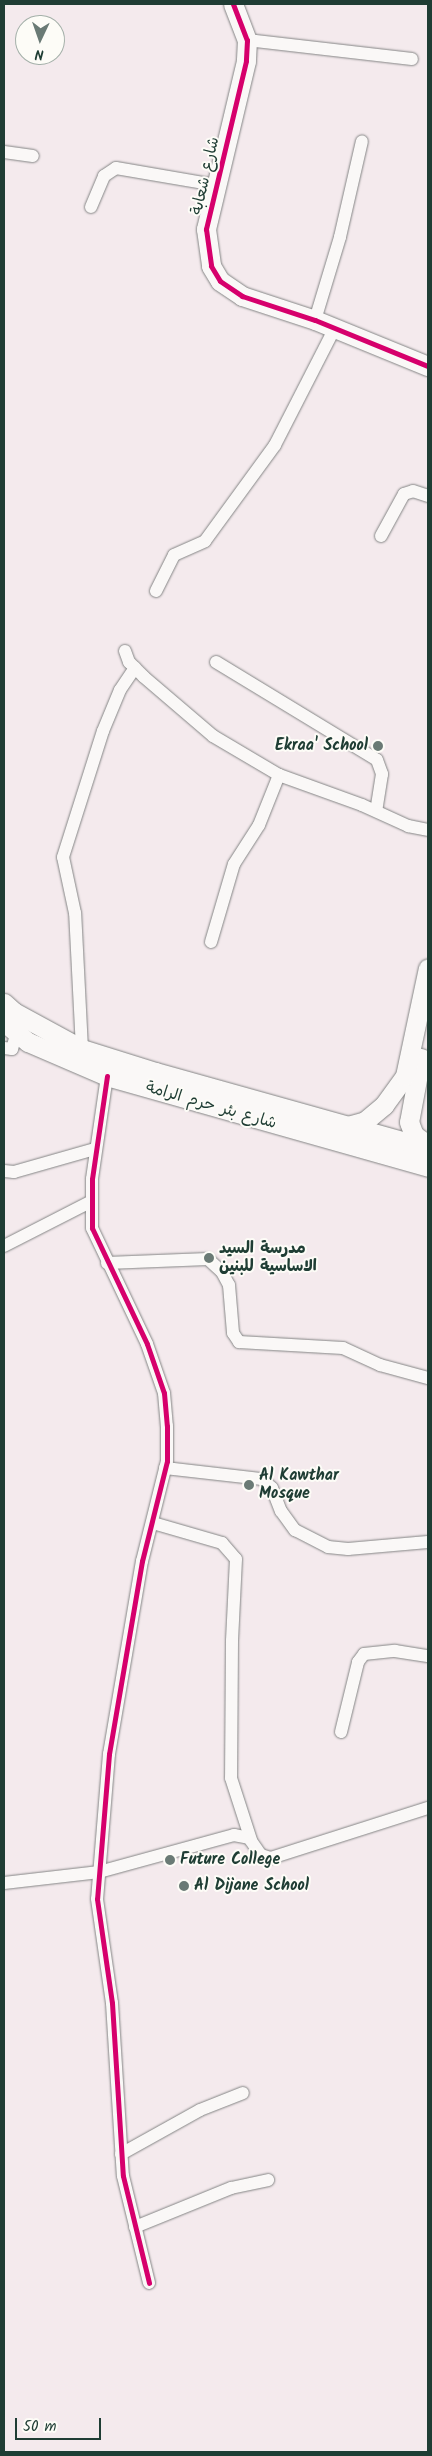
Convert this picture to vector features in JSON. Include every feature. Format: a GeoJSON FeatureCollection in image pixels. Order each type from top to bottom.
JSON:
{"type":"FeatureCollection","features":[{"type":"Feature","properties":{"kind":"main road","name":"شارع شعابة"},"geometry":{"type":"LineString","coordinates":[[233,4],[247,40],[243,79],[215,186],[206,230],[207,249],[211,266],[220,281],[242,296],[315,320],[428,366]]}},
{"type":"Feature","properties":{"kind":"main road"},"geometry":{"type":"LineString","coordinates":[[399,1142],[405,1076],[428,968]]}},
{"type":"Feature","properties":{"kind":"main road","name":"شارع بئر حرم الرامة"},"geometry":{"type":"LineString","coordinates":[[4,1003],[14,1012],[82,1049],[399,1142],[428,1167]]}},
{"type":"Feature","properties":{"kind":"main road"},"geometry":{"type":"LineString","coordinates":[[399,1142],[428,1026]]}},
{"type":"Feature","properties":{"kind":"main road","name":"شارع بئر حرم الرامة"},"geometry":{"type":"LineString","coordinates":[[10,1027],[49,1053],[107,1076],[399,1142],[428,1146]]}},
{"type":"Feature","properties":{"kind":"main road"},"geometry":{"type":"LineString","coordinates":[[348,1126],[365,1121],[384,1105],[405,1076]]}},
{"type":"Feature","properties":{"kind":"street"},"geometry":{"type":"LineString","coordinates":[[247,40],[412,59]]}},
{"type":"Feature","properties":{"kind":"street"},"geometry":{"type":"LineString","coordinates":[[315,320],[340,237],[362,141]]}},
{"type":"Feature","properties":{"kind":"street"},"geometry":{"type":"LineString","coordinates":[[4,152],[33,156]]}},
{"type":"Feature","properties":{"kind":"street"},"geometry":{"type":"LineString","coordinates":[[91,207],[104,176],[116,168],[215,186]]}},
{"type":"Feature","properties":{"kind":"street"},"geometry":{"type":"LineString","coordinates":[[156,591],[174,555],[205,541],[275,445],[335,328]]}},
{"type":"Feature","properties":{"kind":"street"},"geometry":{"type":"LineString","coordinates":[[381,536],[404,494],[413,491],[428,496]]}},
{"type":"Feature","properties":{"kind":"street"},"geometry":{"type":"LineString","coordinates":[[125,651],[136,668],[214,736],[280,775],[376,811],[408,826],[428,830]]}},
{"type":"Feature","properties":{"kind":"street"},"geometry":{"type":"LineString","coordinates":[[216,662],[376,760],[382,775],[376,811]]}},
{"type":"Feature","properties":{"kind":"street"},"geometry":{"type":"LineString","coordinates":[[82,1049],[75,914],[65,877],[63,857],[104,731],[120,690],[136,668]]}},
{"type":"Feature","properties":{"kind":"street"},"geometry":{"type":"LineString","coordinates":[[211,942],[234,864],[259,825],[280,775]]}},
{"type":"Feature","properties":{"kind":"street"},"geometry":{"type":"LineString","coordinates":[[4,1048],[12,1049],[10,1027]]}},
{"type":"Feature","properties":{"kind":"street"},"geometry":{"type":"LineString","coordinates":[[107,1076],[90,1202],[92,1228],[147,1344],[164,1393],[165,1468],[153,1523],[142,1561],[109,1754],[97,1899],[112,2003],[122,2154],[135,2226],[149,2283]]}},
{"type":"Feature","properties":{"kind":"street"},"geometry":{"type":"LineString","coordinates":[[4,1171],[14,1172],[96,1149]]}},
{"type":"Feature","properties":{"kind":"street"},"geometry":{"type":"LineString","coordinates":[[4,1246],[90,1202]]}},
{"type":"Feature","properties":{"kind":"street"},"geometry":{"type":"LineString","coordinates":[[107,1263],[208,1259],[222,1272],[229,1285],[233,1333],[239,1342],[343,1348],[380,1365],[428,1378]]}},
{"type":"Feature","properties":{"kind":"street"},"geometry":{"type":"LineString","coordinates":[[165,1468],[262,1479],[270,1485],[281,1511],[293,1527],[309,1539],[328,1547],[348,1548],[428,1542]]}},
{"type":"Feature","properties":{"kind":"street"},"geometry":{"type":"LineString","coordinates":[[153,1523],[222,1544],[236,1559],[232,1641],[231,1778],[251,1840],[261,1854],[271,1858],[428,1808]]}},
{"type":"Feature","properties":{"kind":"street"},"geometry":{"type":"LineString","coordinates":[[341,1732],[358,1662],[364,1654],[395,1652],[428,1656]]}},
{"type":"Feature","properties":{"kind":"street"},"geometry":{"type":"LineString","coordinates":[[4,1883],[99,1872],[234,1834],[251,1840]]}},
{"type":"Feature","properties":{"kind":"street"},"geometry":{"type":"LineString","coordinates":[[122,2154],[206,2107],[243,2093]]}},
{"type":"Feature","properties":{"kind":"street"},"geometry":{"type":"LineString","coordinates":[[135,2226],[231,2188],[268,2180]]}},
{"type":"Feature","properties":{"kind":"cycle path"},"geometry":{"type":"LineString","coordinates":[[233,4],[247,40],[246,61],[206,229],[211,266],[220,281],[242,296],[315,320],[428,366]]}},
{"type":"Feature","properties":{"kind":"cycle path"},"geometry":{"type":"LineString","coordinates":[[107,1076],[92,1179],[92,1228],[147,1344],[164,1393],[167,1426],[167,1461],[142,1561],[109,1754],[97,1899],[112,2003],[123,2176],[149,2283]]}},
{"type":"Feature","properties":{"kind":"place","name":"Ekraa' School"},"geometry":{"type":"Point","coordinates":[378,746]}},
{"type":"Feature","properties":{"kind":"place","name":"مدرسة السيد الاساسية للبنين"},"geometry":{"type":"Point","coordinates":[209,1258]}},
{"type":"Feature","properties":{"kind":"place","name":"Al Kawthar Mosque"},"geometry":{"type":"Point","coordinates":[249,1485]}},
{"type":"Feature","properties":{"kind":"place","name":"Future College"},"geometry":{"type":"Point","coordinates":[170,1860]}},
{"type":"Feature","properties":{"kind":"place","name":"Al Dijane School"},"geometry":{"type":"Point","coordinates":[184,1886]}}]}
